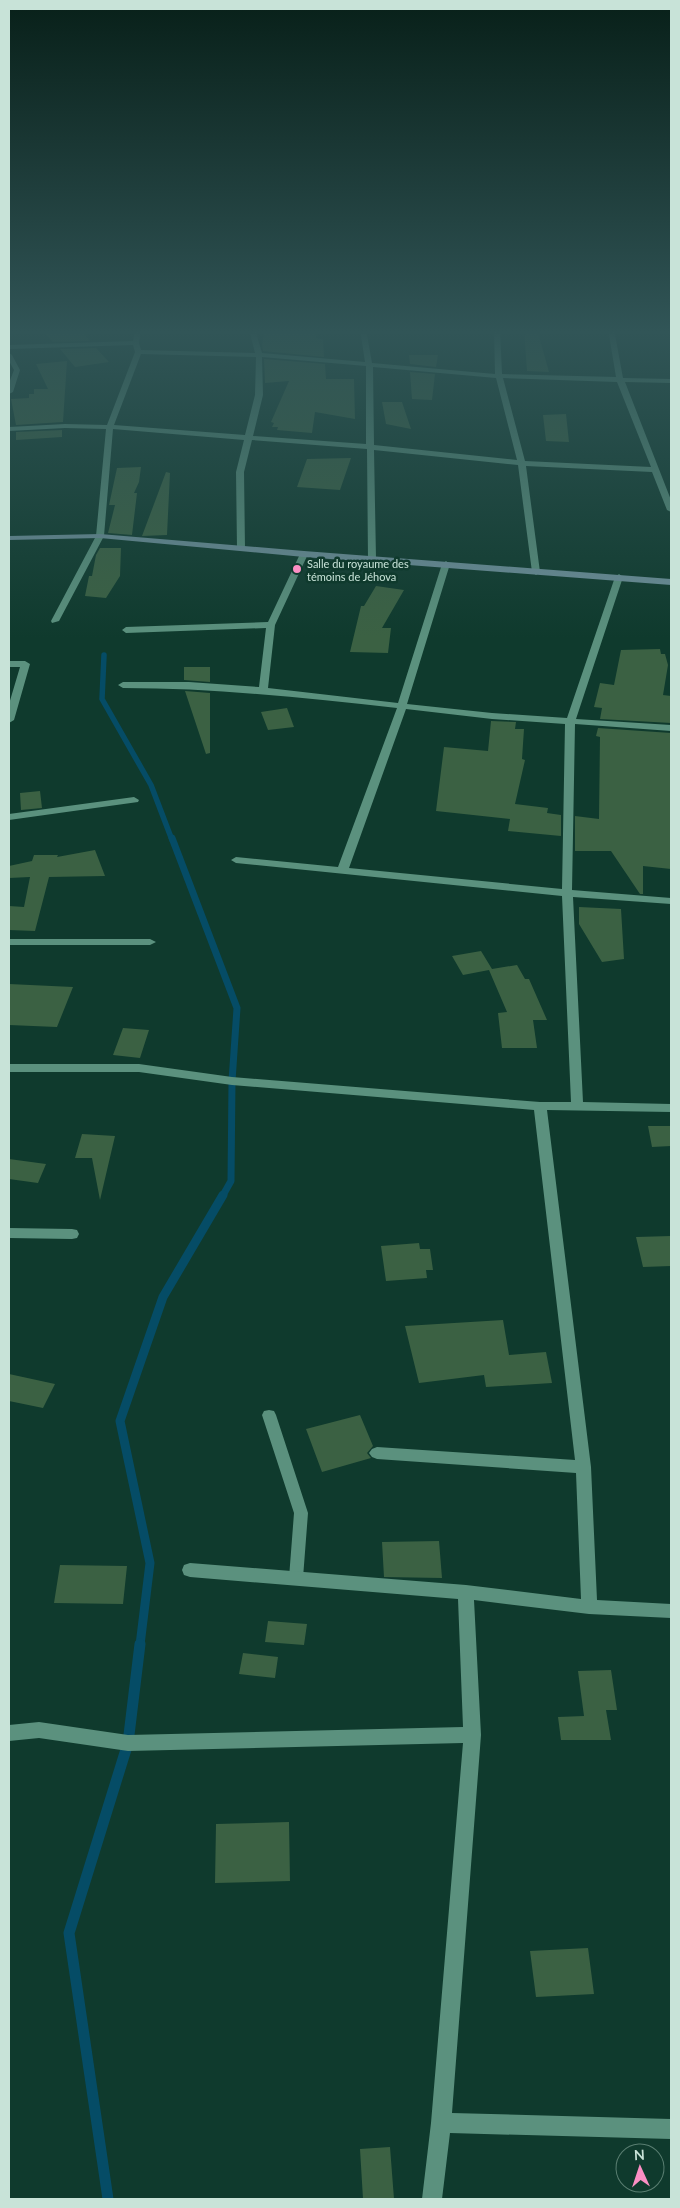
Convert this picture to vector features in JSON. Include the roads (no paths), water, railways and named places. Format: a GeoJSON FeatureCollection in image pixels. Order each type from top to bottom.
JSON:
{"type":"FeatureCollection","features":[{"type":"Feature","properties":{"kind":"street"},"geometry":{"type":"LineString","coordinates":[[55,621],[100,536],[110,432]]}},
{"type":"Feature","properties":{"kind":"street"},"geometry":{"type":"LineString","coordinates":[[180,432],[371,447],[522,463],[656,470]]}},
{"type":"Feature","properties":{"kind":"street"},"geometry":{"type":"LineString","coordinates":[[241,548],[240,472],[249,432]]}},
{"type":"Feature","properties":{"kind":"street"},"geometry":{"type":"LineString","coordinates":[[371,432],[372,559]]}},
{"type":"Feature","properties":{"kind":"street"},"geometry":{"type":"LineString","coordinates":[[514,432],[522,463],[536,572]]}},
{"type":"Feature","properties":{"kind":"street"},"geometry":{"type":"LineString","coordinates":[[641,432],[671,510]]}},
{"type":"Feature","properties":{"kind":"street"},"geometry":{"type":"LineString","coordinates":[[9,538],[100,536],[304,554],[671,582]]}},
{"type":"Feature","properties":{"kind":"street"},"geometry":{"type":"LineString","coordinates":[[263,690],[271,625],[304,554]]}},
{"type":"Feature","properties":{"kind":"street"},"geometry":{"type":"LineString","coordinates":[[343,869],[402,706],[446,564]]}},
{"type":"Feature","properties":{"kind":"street"},"geometry":{"type":"LineString","coordinates":[[577,1106],[567,893],[570,722],[619,577]]}},
{"type":"Feature","properties":{"kind":"street"},"geometry":{"type":"LineString","coordinates":[[126,630],[271,625]]}},
{"type":"Feature","properties":{"kind":"street"},"geometry":{"type":"LineString","coordinates":[[9,664],[25,664],[9,720]]}},
{"type":"Feature","properties":{"kind":"street"},"geometry":{"type":"LineString","coordinates":[[123,685],[189,685],[263,690],[402,706],[570,722],[671,728]]}},
{"type":"Feature","properties":{"kind":"street"},"geometry":{"type":"LineString","coordinates":[[9,817],[134,800]]}},
{"type":"Feature","properties":{"kind":"street"},"geometry":{"type":"LineString","coordinates":[[236,860],[343,869],[567,893],[671,901]]}},
{"type":"Feature","properties":{"kind":"street"},"geometry":{"type":"LineString","coordinates":[[9,942],[150,942]]}},
{"type":"Feature","properties":{"kind":"street"},"geometry":{"type":"LineString","coordinates":[[9,1068],[139,1068],[232,1081],[540,1106],[671,1108]]}},
{"type":"Feature","properties":{"kind":"street"},"geometry":{"type":"LineString","coordinates":[[540,1106],[583,1467],[589,1607]]}},
{"type":"Feature","properties":{"kind":"street"},"geometry":{"type":"LineString","coordinates":[[9,1233],[72,1234]]}},
{"type":"Feature","properties":{"kind":"street"},"geometry":{"type":"LineString","coordinates":[[377,1453],[583,1467]]}},
{"type":"Feature","properties":{"kind":"street"},"geometry":{"type":"LineString","coordinates":[[190,1570],[466,1592],[589,1607],[671,1611]]}},
{"type":"Feature","properties":{"kind":"street"},"geometry":{"type":"LineString","coordinates":[[432,2199],[472,1735],[466,1592]]}},
{"type":"Feature","properties":{"kind":"street"},"geometry":{"type":"LineString","coordinates":[[9,1733],[40,1730],[128,1743],[472,1735]]}},
{"type":"Feature","properties":{"kind":"street"},"geometry":{"type":"LineString","coordinates":[[440,2123],[671,2129]]}},
{"type":"Feature","properties":{"kind":"lane"},"geometry":{"type":"LineString","coordinates":[[269,1416],[301,1513],[296,1578]]}},
{"type":"Feature","properties":{"kind":"waterway"},"geometry":{"type":"LineString","coordinates":[[104,655],[102,699],[151,785],[172,840]]}},
{"type":"Feature","properties":{"kind":"waterway"},"geometry":{"type":"LineString","coordinates":[[172,838],[237,1008],[232,1081],[231,1181],[222,1197]]}},
{"type":"Feature","properties":{"kind":"waterway"},"geometry":{"type":"LineString","coordinates":[[140,1645],[150,1563],[120,1421],[163,1297],[223,1195]]}},
{"type":"Feature","properties":{"kind":"waterway"},"geometry":{"type":"LineString","coordinates":[[108,2199],[69,1933],[128,1743],[140,1644]]}},
{"type":"Feature","properties":{"kind":"place","name":"Salle du royaume des témoins de Jéhova"},"geometry":{"type":"Point","coordinates":[297,569]}}]}
